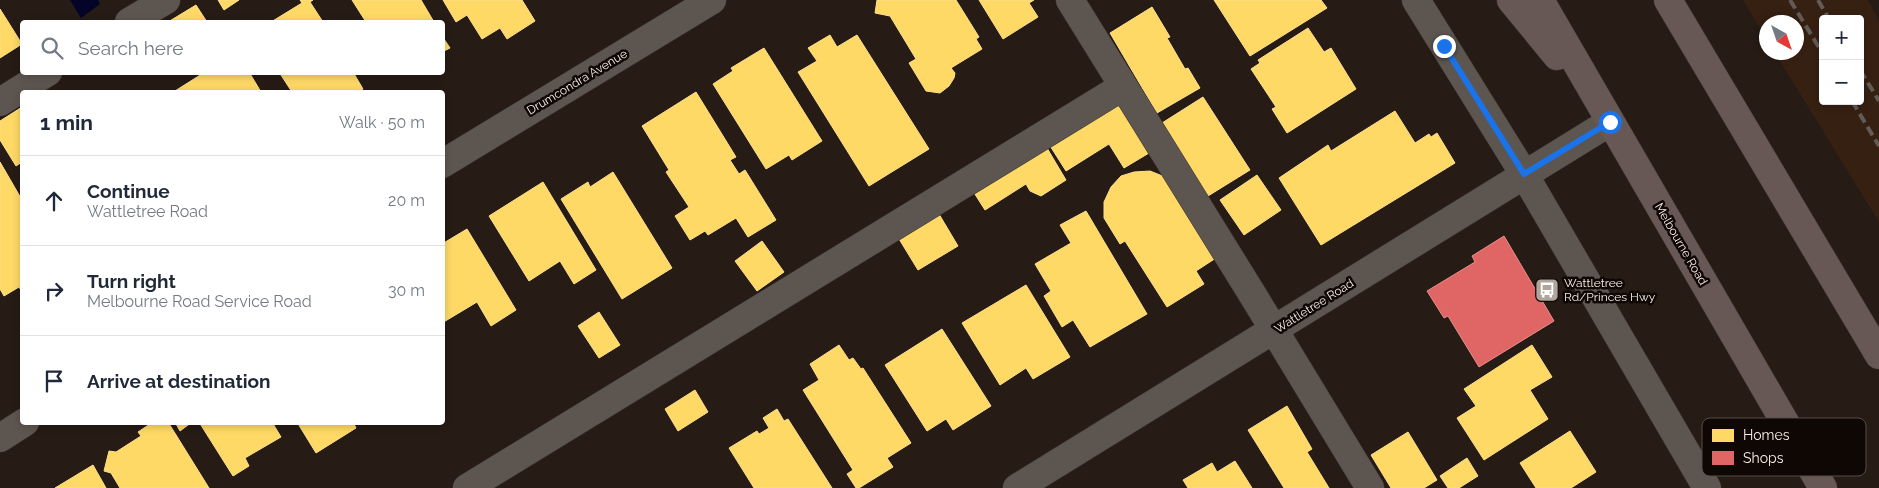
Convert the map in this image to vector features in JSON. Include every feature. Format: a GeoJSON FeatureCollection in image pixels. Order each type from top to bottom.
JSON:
{"type":"FeatureCollection","features":[{"type":"Feature","properties":{"kind":"highway"},"geometry":{"type":"LineString","coordinates":[[1511,0],[1610,122]]}},
{"type":"Feature","properties":{"kind":"highway","name":"Melbourne Road"},"geometry":{"type":"LineString","coordinates":[[1540,0],[1782,418]]}},
{"type":"Feature","properties":{"kind":"highway"},"geometry":{"type":"LineString","coordinates":[[1668,0],[1879,355]]}},
{"type":"Feature","properties":{"kind":"highway","name":"Melbourne Road"},"geometry":{"type":"LineString","coordinates":[[1816,476],[1823,488]]}},
{"type":"Feature","properties":{"kind":"street"},"geometry":{"type":"LineString","coordinates":[[132,20],[166,0]]}},
{"type":"Feature","properties":{"kind":"street","name":"Drumcondra Avenue"},"geometry":{"type":"LineString","coordinates":[[445,162],[712,0]]}},
{"type":"Feature","properties":{"kind":"street"},"geometry":{"type":"LineString","coordinates":[[1070,0],[1370,488]]}},
{"type":"Feature","properties":{"kind":"street"},"geometry":{"type":"LineString","coordinates":[[1416,0],[1524,174],[1707,488]]}},
{"type":"Feature","properties":{"kind":"street"},"geometry":{"type":"LineString","coordinates":[[0,102],[43,75]]}},
{"type":"Feature","properties":{"kind":"street"},"geometry":{"type":"LineString","coordinates":[[466,488],[1122,87]]}},
{"type":"Feature","properties":{"kind":"street","name":"Wattletree Road"},"geometry":{"type":"LineString","coordinates":[[1017,488],[1610,122]]}},
{"type":"Feature","properties":{"kind":"street"},"geometry":{"type":"LineString","coordinates":[[0,438],[20,425]]}},
{"type":"Feature","properties":{"kind":"shaded area"},"geometry":{"type":"Polygon","coordinates":[[[1743,0],[1868,0],[1879,21],[1879,222],[1779,60],[1804,60],[1804,15],[1759,15],[1759,27],[1743,0]]]}},
{"type":"Feature","properties":{"kind":"water"},"geometry":{"type":"Polygon","coordinates":[[[70,0],[98,0],[100,4],[81,18],[70,0]]]}},
{"type":"Feature","properties":{"kind":"building: Homes"},"geometry":{"type":"Polygon","coordinates":[[[218,0],[239,0],[224,10],[218,0]]]}},
{"type":"Feature","properties":{"kind":"building: Homes"},"geometry":{"type":"Polygon","coordinates":[[[300,0],[313,0],[310,2],[322,20],[274,20],[302,3],[300,0]]]}},
{"type":"Feature","properties":{"kind":"building: Homes"},"geometry":{"type":"Polygon","coordinates":[[[352,0],[421,0],[433,20],[365,20],[352,0]]]}},
{"type":"Feature","properties":{"kind":"building: Homes"},"geometry":{"type":"Polygon","coordinates":[[[443,0],[522,0],[535,21],[507,39],[500,28],[482,39],[467,15],[456,22],[443,0]]]}},
{"type":"Feature","properties":{"kind":"building: Homes"},"geometry":{"type":"Polygon","coordinates":[[[877,0],[956,0],[979,37],[976,39],[982,49],[951,68],[955,73],[954,78],[949,86],[940,93],[926,91],[909,63],[916,59],[890,16],[875,13],[877,0]]]}},
{"type":"Feature","properties":{"kind":"building: Homes"},"geometry":{"type":"Polygon","coordinates":[[[979,0],[1034,0],[1029,3],[1038,17],[1003,39],[979,0]]]}},
{"type":"Feature","properties":{"kind":"building: Homes"},"geometry":{"type":"Polygon","coordinates":[[[1214,0],[1321,0],[1327,8],[1250,56],[1214,0]]]}},
{"type":"Feature","properties":{"kind":"building: Homes"},"geometry":{"type":"Polygon","coordinates":[[[196,5],[206,20],[171,20],[196,5]]]}},
{"type":"Feature","properties":{"kind":"building: Homes"},"geometry":{"type":"Polygon","coordinates":[[[1152,7],[1170,37],[1167,38],[1185,69],[1188,68],[1200,88],[1157,113],[1110,33],[1152,7]]]}},
{"type":"Feature","properties":{"kind":"building: Homes"},"geometry":{"type":"Polygon","coordinates":[[[0,9],[20,41],[20,45],[0,58],[0,9]]]}},
{"type":"Feature","properties":{"kind":"building: Homes"},"geometry":{"type":"Polygon","coordinates":[[[1308,28],[1324,52],[1331,48],[1356,89],[1287,133],[1272,109],[1276,107],[1251,69],[1260,63],[1258,60],[1308,28]]]}},
{"type":"Feature","properties":{"kind":"building: Homes"},"geometry":{"type":"Polygon","coordinates":[[[830,35],[837,47],[857,35],[929,149],[869,186],[798,72],[817,61],[808,48],[830,35]]]}},
{"type":"Feature","properties":{"kind":"building: Homes"},"geometry":{"type":"Polygon","coordinates":[[[445,40],[450,48],[445,50],[445,40]]]}},
{"type":"Feature","properties":{"kind":"building: Homes"},"geometry":{"type":"Polygon","coordinates":[[[764,48],[822,141],[792,160],[789,155],[766,169],[713,84],[733,71],[731,68],[764,48]]]}},
{"type":"Feature","properties":{"kind":"building: Homes"},"geometry":{"type":"Polygon","coordinates":[[[200,75],[251,75],[260,90],[177,90],[200,75]]]}},
{"type":"Feature","properties":{"kind":"building: Homes"},"geometry":{"type":"Polygon","coordinates":[[[281,75],[355,75],[363,89],[362,90],[291,90],[281,75]]]}},
{"type":"Feature","properties":{"kind":"building: Homes"},"geometry":{"type":"Polygon","coordinates":[[[696,92],[736,157],[730,160],[739,174],[745,170],[776,220],[748,237],[736,218],[708,235],[705,231],[690,240],[675,216],[689,207],[666,172],[669,170],[642,126],[696,92]]]}},
{"type":"Feature","properties":{"kind":"building: Homes"},"geometry":{"type":"Polygon","coordinates":[[[1203,97],[1250,170],[1208,196],[1162,123],[1203,97]]]}},
{"type":"Feature","properties":{"kind":"building: Homes"},"geometry":{"type":"Polygon","coordinates":[[[1112,101],[1125,105],[1154,150],[1124,168],[1109,144],[1066,171],[1047,141],[1112,101]]]}},
{"type":"Feature","properties":{"kind":"building: Homes"},"geometry":{"type":"Polygon","coordinates":[[[20,108],[20,163],[16,166],[0,140],[0,121],[20,108]]]}},
{"type":"Feature","properties":{"kind":"building: Homes"},"geometry":{"type":"Polygon","coordinates":[[[1395,111],[1415,143],[1429,134],[1431,137],[1437,133],[1455,163],[1321,245],[1279,178],[1328,145],[1331,151],[1395,111]]]}},
{"type":"Feature","properties":{"kind":"building: Homes"},"geometry":{"type":"Polygon","coordinates":[[[1044,143],[1066,180],[1041,196],[1030,191],[1026,184],[985,210],[971,188],[1044,143]]]}},
{"type":"Feature","properties":{"kind":"building: Homes"},"geometry":{"type":"Polygon","coordinates":[[[0,162],[20,197],[20,289],[19,287],[4,296],[0,289],[0,162]]]}},
{"type":"Feature","properties":{"kind":"building: Homes"},"geometry":{"type":"Polygon","coordinates":[[[1150,171],[1165,177],[1216,258],[1196,271],[1204,284],[1167,307],[1125,241],[1120,244],[1104,218],[1104,202],[1111,187],[1121,176],[1134,172],[1150,171]]]}},
{"type":"Feature","properties":{"kind":"building: Homes"},"geometry":{"type":"Polygon","coordinates":[[[613,172],[672,268],[622,299],[561,199],[588,182],[590,187],[613,172]]]}},
{"type":"Feature","properties":{"kind":"building: Homes"},"geometry":{"type":"Polygon","coordinates":[[[1257,175],[1281,210],[1244,235],[1220,200],[1257,175]]]}},
{"type":"Feature","properties":{"kind":"building: Homes"},"geometry":{"type":"Polygon","coordinates":[[[543,182],[596,270],[574,284],[560,261],[529,281],[489,216],[543,182]]]}},
{"type":"Feature","properties":{"kind":"building: Homes"},"geometry":{"type":"Polygon","coordinates":[[[936,209],[958,246],[918,270],[896,234],[936,209]]]}},
{"type":"Feature","properties":{"kind":"building: Homes"},"geometry":{"type":"Polygon","coordinates":[[[1086,211],[1147,314],[1090,347],[1073,320],[1062,327],[1044,296],[1051,291],[1035,264],[1071,243],[1060,225],[1086,211]]]}},
{"type":"Feature","properties":{"kind":"building: Homes"},"geometry":{"type":"Polygon","coordinates":[[[467,229],[516,310],[491,326],[477,302],[445,321],[445,242],[467,229]]]}},
{"type":"Feature","properties":{"kind":"building: Homes"},"geometry":{"type":"Polygon","coordinates":[[[762,241],[784,272],[757,291],[735,261],[762,241]]]}},
{"type":"Feature","properties":{"kind":"building: Homes"},"geometry":{"type":"Polygon","coordinates":[[[1026,285],[1070,357],[1033,379],[1026,368],[1000,385],[962,323],[1026,285]]]}},
{"type":"Feature","properties":{"kind":"building: Homes"},"geometry":{"type":"Polygon","coordinates":[[[599,312],[620,345],[599,358],[578,326],[599,312]]]}},
{"type":"Feature","properties":{"kind":"building: Homes"},"geometry":{"type":"Polygon","coordinates":[[[942,329],[991,406],[953,430],[946,419],[927,431],[885,365],[942,329]]]}},
{"type":"Feature","properties":{"kind":"building: Homes"},"geometry":{"type":"Polygon","coordinates":[[[839,345],[849,360],[853,358],[861,369],[863,368],[911,443],[887,458],[893,467],[859,488],[856,488],[847,474],[853,470],[803,390],[819,380],[810,364],[839,345]]]}},
{"type":"Feature","properties":{"kind":"building: Homes"},"geometry":{"type":"Polygon","coordinates":[[[1532,345],[1552,377],[1530,390],[1548,419],[1484,460],[1457,418],[1476,406],[1464,389],[1532,345]]]}},
{"type":"Feature","properties":{"kind":"building: Homes"},"geometry":{"type":"Polygon","coordinates":[[[695,390],[708,412],[678,431],[665,409],[695,390]]]}},
{"type":"Feature","properties":{"kind":"building: Homes"},"geometry":{"type":"Polygon","coordinates":[[[1287,406],[1312,449],[1307,452],[1329,488],[1284,488],[1248,430],[1287,406]]]}},
{"type":"Feature","properties":{"kind":"building: Homes"},"geometry":{"type":"Polygon","coordinates":[[[777,409],[784,421],[788,419],[832,488],[754,488],[729,448],[757,431],[759,434],[769,428],[763,418],[777,409]]]}},
{"type":"Feature","properties":{"kind":"building: Homes"},"geometry":{"type":"Polygon","coordinates":[[[148,425],[170,425],[209,488],[120,488],[111,473],[104,471],[109,451],[116,452],[141,436],[138,432],[148,425]]]}},
{"type":"Feature","properties":{"kind":"building: Homes"},"geometry":{"type":"Polygon","coordinates":[[[177,425],[188,425],[180,431],[177,425]]]}},
{"type":"Feature","properties":{"kind":"building: Homes"},"geometry":{"type":"Polygon","coordinates":[[[201,425],[274,425],[281,437],[245,458],[249,466],[233,476],[201,425]]]}},
{"type":"Feature","properties":{"kind":"building: Homes"},"geometry":{"type":"Polygon","coordinates":[[[299,425],[354,425],[356,428],[316,453],[299,425]]]}},
{"type":"Feature","properties":{"kind":"building: Homes"},"geometry":{"type":"Polygon","coordinates":[[[1570,431],[1596,472],[1571,488],[1536,488],[1520,463],[1570,431]]]}},
{"type":"Feature","properties":{"kind":"building: Homes"},"geometry":{"type":"Polygon","coordinates":[[[1408,432],[1437,480],[1424,488],[1391,488],[1371,455],[1408,432]]]}},
{"type":"Feature","properties":{"kind":"building: Homes"},"geometry":{"type":"Polygon","coordinates":[[[1467,458],[1478,476],[1459,488],[1448,488],[1440,476],[1467,458]]]}},
{"type":"Feature","properties":{"kind":"building: Homes"},"geometry":{"type":"Polygon","coordinates":[[[1235,461],[1252,488],[1188,488],[1183,480],[1212,463],[1217,472],[1235,461]]]}},
{"type":"Feature","properties":{"kind":"building: Homes"},"geometry":{"type":"Polygon","coordinates":[[[93,465],[106,488],[55,488],[93,465]]]}},
{"type":"Feature","properties":{"kind":"building: Shops"},"geometry":{"type":"Polygon","coordinates":[[[1504,236],[1554,321],[1479,367],[1448,316],[1444,318],[1427,291],[1475,262],[1472,256],[1504,236]]]}},
{"type":"Feature","properties":{"kind":"railway"},"geometry":{"type":"LineString","coordinates":[[1790,0],[1819,47]]}},
{"type":"Feature","properties":{"kind":"railway"},"geometry":{"type":"LineString","coordinates":[[1818,0],[1827,15]]}},
{"type":"Feature","properties":{"kind":"railway"},"geometry":{"type":"LineString","coordinates":[[1864,77],[1879,101]]}},
{"type":"Feature","properties":{"kind":"railway"},"geometry":{"type":"LineString","coordinates":[[1854,105],[1879,146]]}},
{"type":"Feature","properties":{"kind":"place","name":"Wattletree Rd/Princes Hwy"},"geometry":{"type":"Point","coordinates":[1547,290]}},
{"type":"Feature","properties":{"kind":"route"},"geometry":{"type":"LineString","coordinates":[[1444,46],[1524,174],[1610,122]]}}]}
